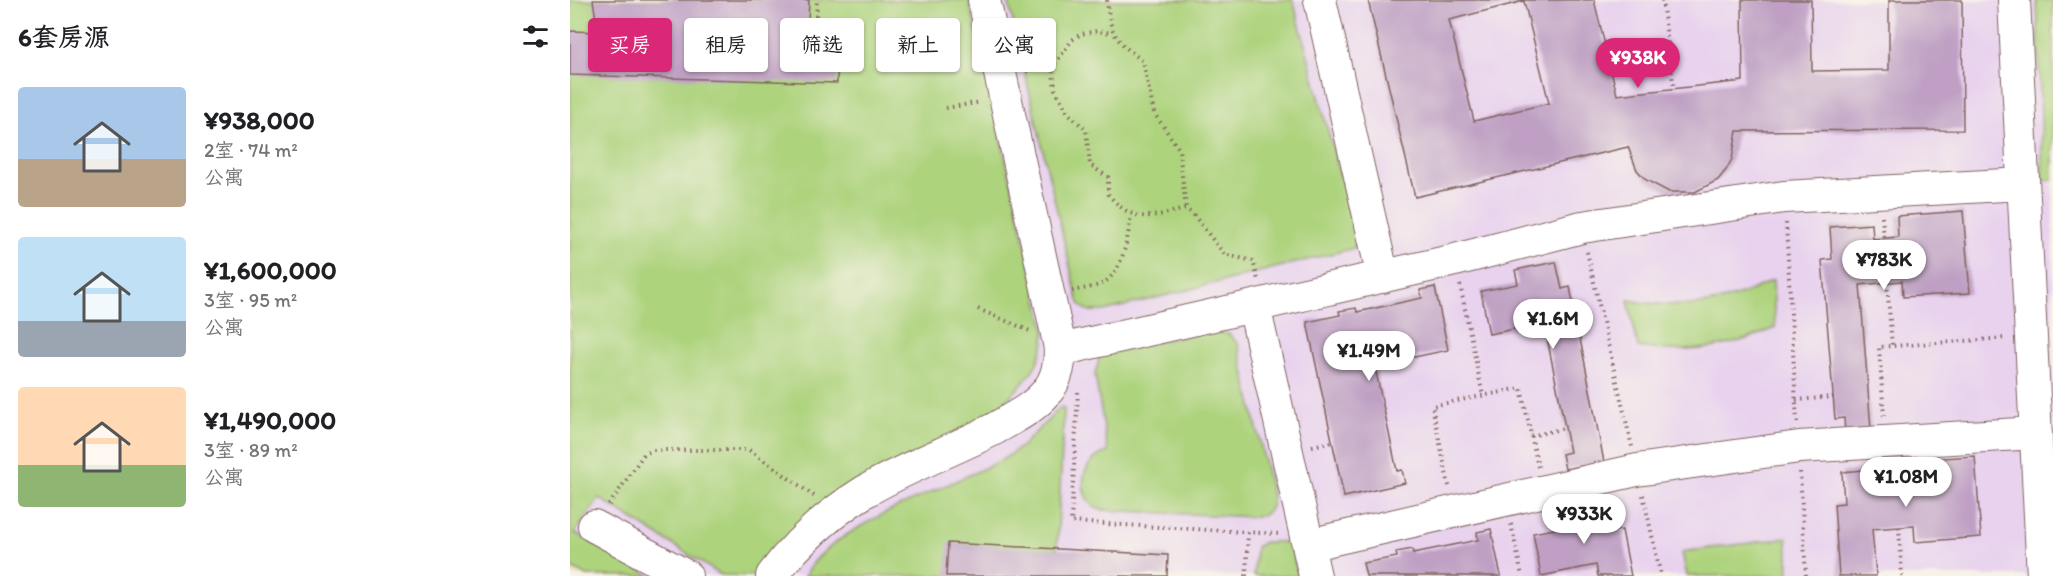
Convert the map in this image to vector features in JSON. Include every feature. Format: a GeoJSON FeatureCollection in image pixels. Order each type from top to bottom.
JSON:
{"type":"FeatureCollection","features":[{"type":"Feature","properties":{"kind":"lane"},"geometry":{"type":"LineString","coordinates":[[772,576],[800,543],[836,512],[895,475],[971,442],[1032,406],[1050,388],[1056,374],[1066,346],[1049,297],[984,0]]}},
{"type":"Feature","properties":{"kind":"lane"},"geometry":{"type":"LineString","coordinates":[[1320,0],[1383,277]]}},
{"type":"Feature","properties":{"kind":"lane"},"geometry":{"type":"LineString","coordinates":[[2014,0],[2031,336],[2043,374],[2036,433],[2043,576]]}},
{"type":"Feature","properties":{"kind":"lane"},"geometry":{"type":"LineString","coordinates":[[1066,346],[1383,277],[1581,227],[1784,197],[2024,184]]}},
{"type":"Feature","properties":{"kind":"lane"},"geometry":{"type":"LineString","coordinates":[[1259,305],[1315,576]]}},
{"type":"Feature","properties":{"kind":"lane"},"geometry":{"type":"LineString","coordinates":[[1307,540],[1506,500],[1637,470],[1799,447],[2036,433]]}},
{"type":"Feature","properties":{"kind":"lane"},"geometry":{"type":"LineString","coordinates":[[594,526],[686,576]]}},
{"type":"Feature","properties":{"kind":"path"},"geometry":{"type":"LineString","coordinates":[[816,18],[817,0]]}},
{"type":"Feature","properties":{"kind":"path"},"geometry":{"type":"LineString","coordinates":[[1107,0],[1112,33],[1119,43],[1143,61],[1146,66],[1154,113],[1179,149],[1186,209],[1193,214],[1224,254],[1253,261],[1259,305]]}},
{"type":"Feature","properties":{"kind":"path"},"geometry":{"type":"LineString","coordinates":[[1662,0],[1674,89]]}},
{"type":"Feature","properties":{"kind":"path"},"geometry":{"type":"LineString","coordinates":[[1056,62],[1076,37],[1091,32],[1112,33]]}},
{"type":"Feature","properties":{"kind":"path"},"geometry":{"type":"LineString","coordinates":[[946,108],[1036,72]]}},
{"type":"Feature","properties":{"kind":"path"},"geometry":{"type":"LineString","coordinates":[[1053,72],[1055,88],[1068,114],[1086,130],[1090,165],[1108,177],[1108,194],[1131,215],[1150,217],[1186,209]]}},
{"type":"Feature","properties":{"kind":"path"},"geometry":{"type":"LineString","coordinates":[[1784,197],[1806,576]]}},
{"type":"Feature","properties":{"kind":"path"},"geometry":{"type":"LineString","coordinates":[[1049,297],[1106,281],[1121,257],[1131,215]]}},
{"type":"Feature","properties":{"kind":"path"},"geometry":{"type":"LineString","coordinates":[[1581,227],[1661,576]]}},
{"type":"Feature","properties":{"kind":"path"},"geometry":{"type":"LineString","coordinates":[[1455,260],[1483,396]]}},
{"type":"Feature","properties":{"kind":"path"},"geometry":{"type":"LineString","coordinates":[[1887,283],[1892,346]]}},
{"type":"Feature","properties":{"kind":"path"},"geometry":{"type":"LineString","coordinates":[[978,309],[1066,346],[1071,522],[1248,532],[1307,540]]}},
{"type":"Feature","properties":{"kind":"path"},"geometry":{"type":"LineString","coordinates":[[1886,442],[1879,347],[2031,336]]}},
{"type":"Feature","properties":{"kind":"path"},"geometry":{"type":"LineString","coordinates":[[1454,511],[1432,406],[1521,388],[1543,491]]}},
{"type":"Feature","properties":{"kind":"path"},"geometry":{"type":"LineString","coordinates":[[1796,400],[1833,397]]}},
{"type":"Feature","properties":{"kind":"path"},"geometry":{"type":"LineString","coordinates":[[1531,435],[1565,428]]}},
{"type":"Feature","properties":{"kind":"path"},"geometry":{"type":"LineString","coordinates":[[594,526],[641,458],[652,450],[749,450],[836,512]]}},
{"type":"Feature","properties":{"kind":"path"},"geometry":{"type":"LineString","coordinates":[[1506,500],[1522,576]]}},
{"type":"Feature","properties":{"kind":"path"},"geometry":{"type":"LineString","coordinates":[[1899,527],[1902,576]]}},
{"type":"Feature","properties":{"kind":"path"},"geometry":{"type":"LineString","coordinates":[[1246,576],[1248,532]]}},
{"type":"Feature","properties":{"kind":"shaded area"},"geometry":{"type":"Polygon","coordinates":[[[570,0],[2053,0],[2053,576],[587,576],[570,567],[570,0]]]}},
{"type":"Feature","properties":{"kind":"green space"},"geometry":{"type":"Polygon","coordinates":[[[570,0],[969,0],[973,18],[972,72],[986,72],[1045,330],[1041,355],[1029,376],[994,411],[753,576],[721,575],[599,498],[575,533],[651,576],[587,576],[570,567],[570,0]]]}},
{"type":"Feature","properties":{"kind":"green space"},"geometry":{"type":"Polygon","coordinates":[[[1008,0],[1293,0],[1357,239],[1354,248],[1104,311],[1092,311],[1083,307],[1078,301],[1025,72],[1056,72],[1056,18],[1012,18],[1008,0]]]}},
{"type":"Feature","properties":{"kind":"green space"},"geometry":{"type":"Polygon","coordinates":[[[2037,0],[2053,0],[2053,180],[2043,181],[2037,0]]]}},
{"type":"Feature","properties":{"kind":"green space"},"geometry":{"type":"Polygon","coordinates":[[[1773,280],[1775,328],[1742,341],[1708,348],[1673,350],[1638,347],[1628,300],[1667,305],[1702,304],[1737,296],[1773,280]]]}},
{"type":"Feature","properties":{"kind":"green space"},"geometry":{"type":"Polygon","coordinates":[[[1214,331],[1229,334],[1238,344],[1272,495],[1269,510],[1264,515],[1255,517],[1101,510],[1092,505],[1084,489],[1086,471],[1091,462],[1108,452],[1095,374],[1100,356],[1110,350],[1214,331]]]}},
{"type":"Feature","properties":{"kind":"green space"},"geometry":{"type":"Polygon","coordinates":[[[1061,407],[1064,409],[1057,549],[946,576],[805,576],[818,558],[839,540],[865,524],[1005,458],[1022,446],[1061,407]]]}},
{"type":"Feature","properties":{"kind":"green space"},"geometry":{"type":"Polygon","coordinates":[[[1787,538],[1789,576],[1687,576],[1682,552],[1787,538]]]}},
{"type":"Feature","properties":{"kind":"green space"},"geometry":{"type":"Polygon","coordinates":[[[1265,542],[1283,542],[1290,545],[1298,576],[1254,576],[1256,547],[1265,542]]]}},
{"type":"Feature","properties":{"kind":"building"},"geometry":{"type":"Polygon","coordinates":[[[593,0],[809,0],[808,18],[780,18],[780,72],[837,72],[837,83],[570,75],[570,31],[588,32],[588,72],[672,72],[672,18],[596,18],[593,0]]]}},
{"type":"Feature","properties":{"kind":"building"},"geometry":{"type":"Polygon","coordinates":[[[1368,0],[1594,0],[1617,95],[1743,81],[1742,0],[1811,0],[1812,71],[1889,70],[1889,0],[1962,0],[1963,130],[1737,131],[1732,159],[1726,170],[1718,180],[1695,192],[1669,192],[1646,180],[1637,170],[1628,147],[1415,197],[1368,0]],[[1524,1],[1449,20],[1474,121],[1549,103],[1524,1]]]}},
{"type":"Feature","properties":{"kind":"building"},"geometry":{"type":"Polygon","coordinates":[[[1963,211],[1970,293],[1903,297],[1902,281],[1860,285],[1871,430],[1845,432],[1844,418],[1835,419],[1822,260],[1832,259],[1830,227],[1872,224],[1873,239],[1898,237],[1897,216],[1963,211]]]}},
{"type":"Feature","properties":{"kind":"building"},"geometry":{"type":"Polygon","coordinates":[[[1556,262],[1562,289],[1570,287],[1604,462],[1565,469],[1562,454],[1570,452],[1544,323],[1489,334],[1481,291],[1518,284],[1515,270],[1556,262]]]}},
{"type":"Feature","properties":{"kind":"building"},"geometry":{"type":"Polygon","coordinates":[[[1435,287],[1448,350],[1381,364],[1377,343],[1365,345],[1370,373],[1376,372],[1397,471],[1402,470],[1405,483],[1344,497],[1307,322],[1340,315],[1339,311],[1356,308],[1357,312],[1422,298],[1420,290],[1435,287]]]}},
{"type":"Feature","properties":{"kind":"building"},"geometry":{"type":"Polygon","coordinates":[[[1975,456],[1981,537],[1915,542],[1914,526],[1872,529],[1876,576],[1839,576],[1834,504],[1844,503],[1842,472],[1884,468],[1885,483],[1910,482],[1909,460],[1975,456]]]}},
{"type":"Feature","properties":{"kind":"building"},"geometry":{"type":"Polygon","coordinates":[[[1608,504],[1613,531],[1622,530],[1631,576],[1598,576],[1596,565],[1541,576],[1533,533],[1570,526],[1567,512],[1608,504]]]}},
{"type":"Feature","properties":{"kind":"building"},"geometry":{"type":"Polygon","coordinates":[[[1491,529],[1501,576],[1366,576],[1363,563],[1397,557],[1396,552],[1412,549],[1413,553],[1478,540],[1477,532],[1491,529]]]}},
{"type":"Feature","properties":{"kind":"building"},"geometry":{"type":"Polygon","coordinates":[[[948,543],[1168,555],[1167,576],[946,576],[948,543]]]}}]}
